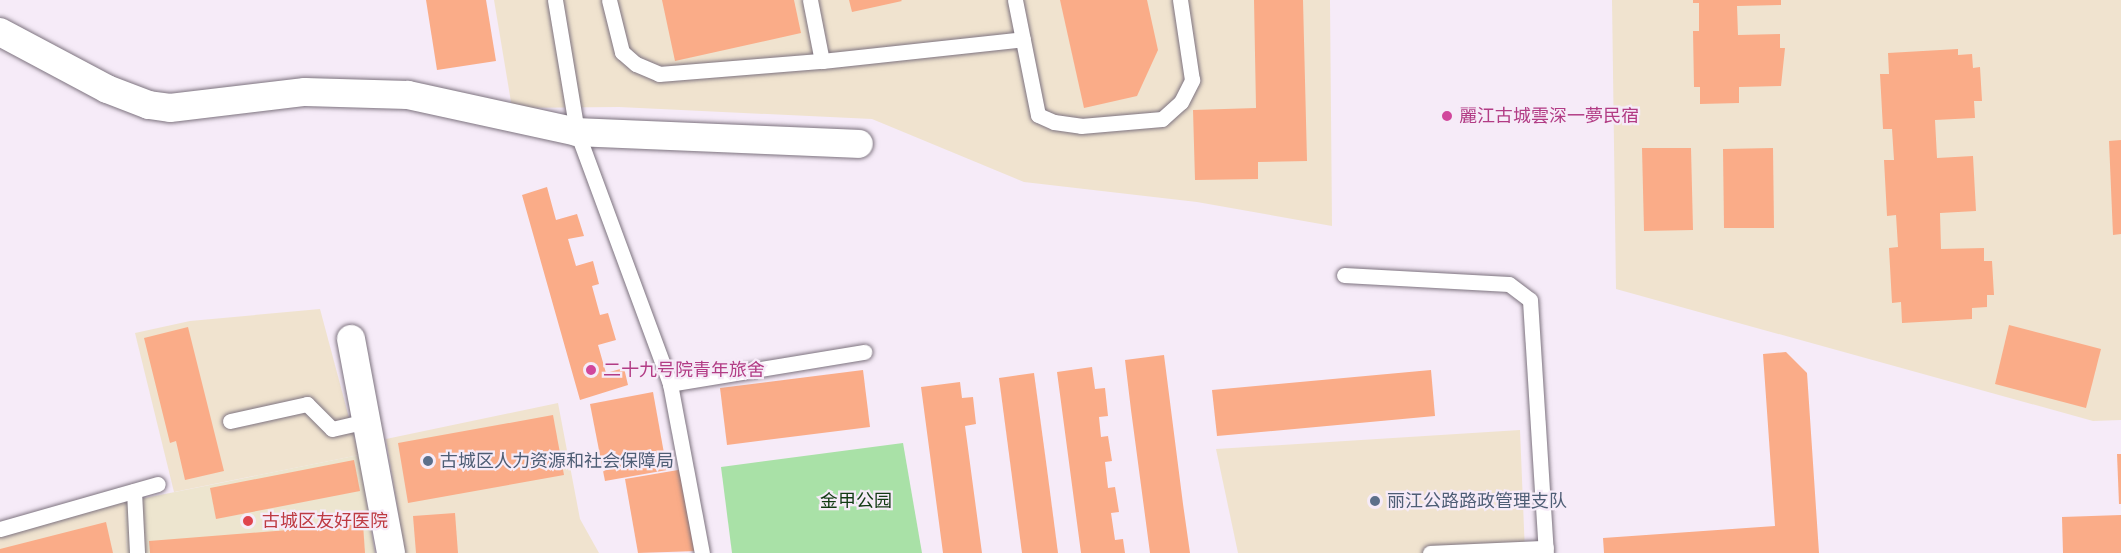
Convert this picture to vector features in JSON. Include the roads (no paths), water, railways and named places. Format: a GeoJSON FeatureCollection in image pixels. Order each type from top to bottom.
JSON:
{"type":"FeatureCollection","features":[{"type":"Feature","properties":{"kind":"street"},"geometry":{"type":"LineString","coordinates":[[0,32],[107,89],[149,105],[170,108],[305,92],[408,94],[577,132],[858,144]]}},
{"type":"Feature","properties":{"kind":"street"},"geometry":{"type":"LineString","coordinates":[[351,339],[391,553]]}},
{"type":"Feature","properties":{"kind":"lane"},"geometry":{"type":"LineString","coordinates":[[555,0],[577,132],[670,384],[702,553]]}},
{"type":"Feature","properties":{"kind":"lane"},"geometry":{"type":"LineString","coordinates":[[609,0],[621,52],[636,64],[659,74],[822,61],[1023,39]]}},
{"type":"Feature","properties":{"kind":"lane"},"geometry":{"type":"LineString","coordinates":[[810,0],[822,61]]}},
{"type":"Feature","properties":{"kind":"lane"},"geometry":{"type":"LineString","coordinates":[[1015,0],[1038,115],[1054,122],[1081,126],[1162,119],[1180,102],[1192,80],[1180,0]]}},
{"type":"Feature","properties":{"kind":"lane"},"geometry":{"type":"LineString","coordinates":[[1344,275],[1509,284],[1530,300],[1546,551],[1430,553]]}},
{"type":"Feature","properties":{"kind":"lane"},"geometry":{"type":"LineString","coordinates":[[670,384],[864,352]]}},
{"type":"Feature","properties":{"kind":"lane"},"geometry":{"type":"LineString","coordinates":[[230,420],[307,404],[332,429],[366,421]]}},
{"type":"Feature","properties":{"kind":"lane"},"geometry":{"type":"LineString","coordinates":[[0,529],[158,484]]}},
{"type":"Feature","properties":{"kind":"lane"},"geometry":{"type":"LineString","coordinates":[[134,490],[137,553]]}},
{"type":"Feature","properties":{"kind":"place","name":"麗江古城雲深一夢民宿"},"geometry":{"type":"Point","coordinates":[1447,116]}},
{"type":"Feature","properties":{"kind":"place","name":"二十九号院青年旅舍"},"geometry":{"type":"Point","coordinates":[591,370]}},
{"type":"Feature","properties":{"kind":"place","name":"古城区人力资源和社会保障局"},"geometry":{"type":"Point","coordinates":[428,461]}},
{"type":"Feature","properties":{"kind":"place","name":"丽江公路路政管理支队"},"geometry":{"type":"Point","coordinates":[1375,501]}},
{"type":"Feature","properties":{"kind":"place","name":"古城区友好医院"},"geometry":{"type":"Point","coordinates":[248,521]}},
{"type":"Feature","properties":{"kind":"park label","name":"金甲公园"},"geometry":{"type":"Point","coordinates":[856,501]}}]}
